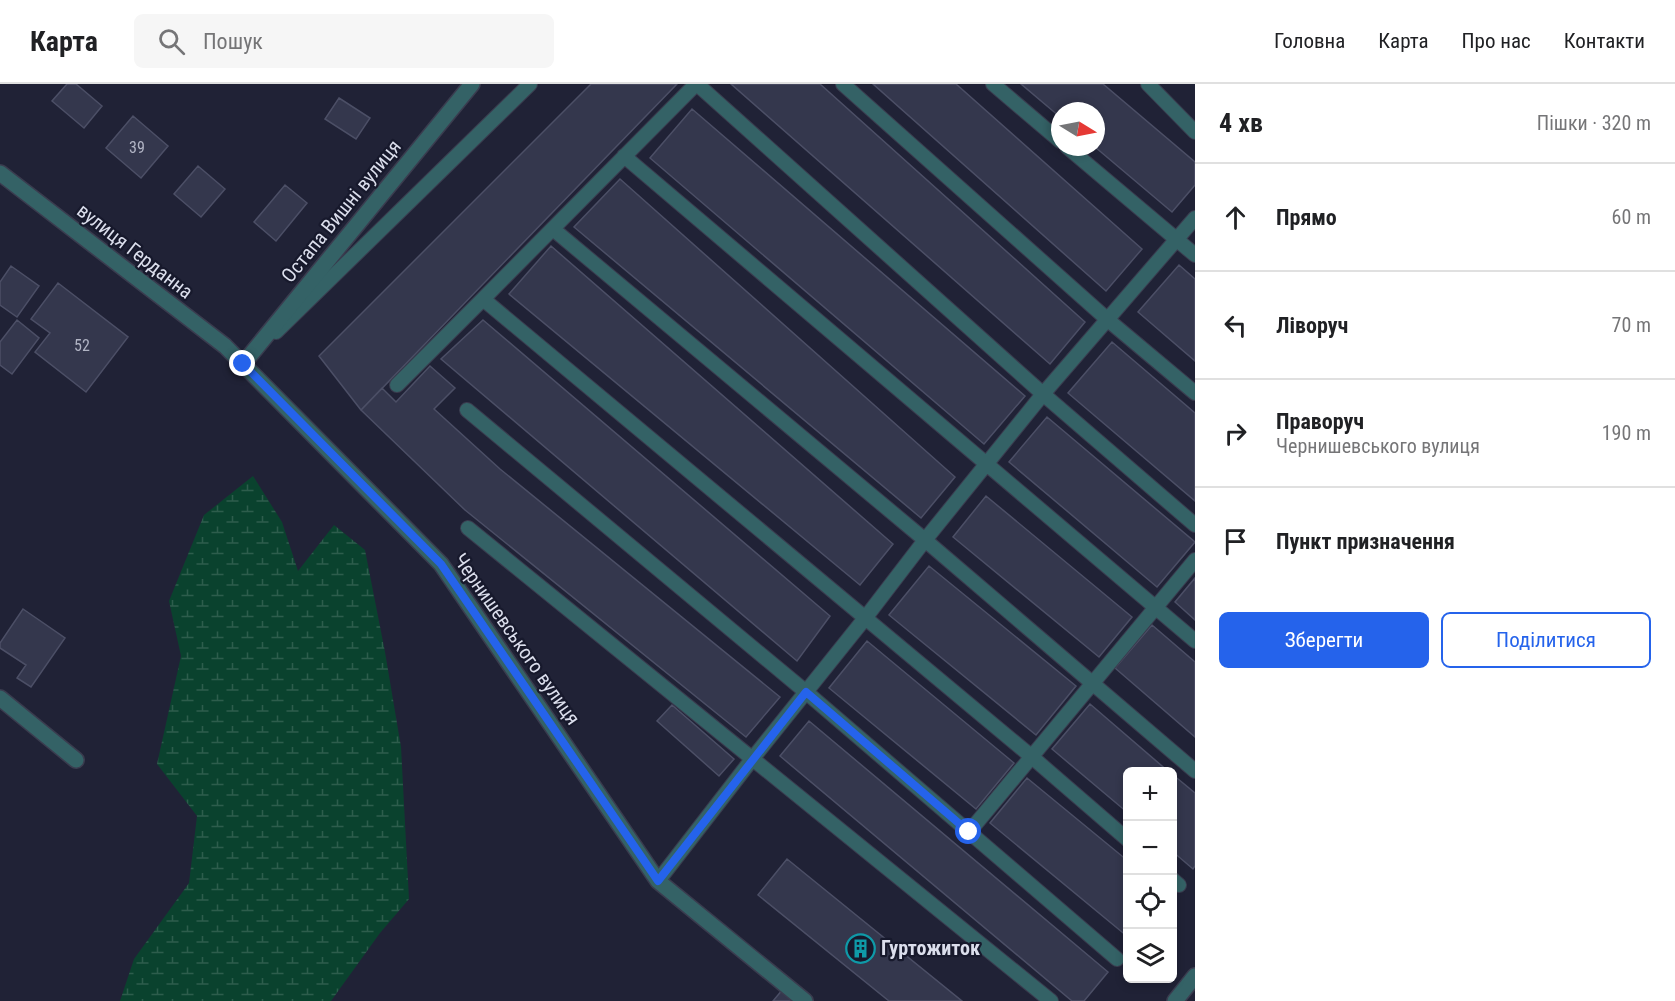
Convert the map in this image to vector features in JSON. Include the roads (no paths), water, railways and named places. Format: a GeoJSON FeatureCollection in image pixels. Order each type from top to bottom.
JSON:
{"type":"FeatureCollection","features":[{"type":"Feature","properties":{"kind":"street","name":"Остапа Вишні вулиця"},"geometry":{"type":"LineString","coordinates":[[243,364],[472,84]]}},
{"type":"Feature","properties":{"kind":"street","name":"вулиця Герданна"},"geometry":{"type":"LineString","coordinates":[[0,173],[225,346],[243,364]]}},
{"type":"Feature","properties":{"kind":"street","name":"Чернишевського вулиця"},"geometry":{"type":"LineString","coordinates":[[243,364],[441,564],[658,881],[805,1001]]}},
{"type":"Feature","properties":{"kind":"street"},"geometry":{"type":"LineString","coordinates":[[0,698],[76,760]]}},
{"type":"Feature","properties":{"kind":"street"},"geometry":{"type":"LineString","coordinates":[[1175,1001],[1195,976]]}},
{"type":"Feature","properties":{"kind":"lane"},"geometry":{"type":"LineString","coordinates":[[243,364],[530,84]]}},
{"type":"Feature","properties":{"kind":"lane"},"geometry":{"type":"LineString","coordinates":[[398,385],[696,84],[1043,394],[1195,525]]}},
{"type":"Feature","properties":{"kind":"lane"},"geometry":{"type":"LineString","coordinates":[[843,84],[1108,320],[1195,393]]}},
{"type":"Feature","properties":{"kind":"lane"},"geometry":{"type":"LineString","coordinates":[[993,84],[1051,133]]}},
{"type":"Feature","properties":{"kind":"lane"},"geometry":{"type":"LineString","coordinates":[[1148,84],[1195,132]]}},
{"type":"Feature","properties":{"kind":"lane"},"geometry":{"type":"LineString","coordinates":[[624,156],[1195,641]]}},
{"type":"Feature","properties":{"kind":"lane"},"geometry":{"type":"LineString","coordinates":[[1078,156],[1195,255]]}},
{"type":"Feature","properties":{"kind":"lane"},"geometry":{"type":"LineString","coordinates":[[658,881],[925,540],[1043,394],[1195,218]]}},
{"type":"Feature","properties":{"kind":"lane"},"geometry":{"type":"LineString","coordinates":[[553,229],[925,540],[1195,771]]}},
{"type":"Feature","properties":{"kind":"lane"},"geometry":{"type":"LineString","coordinates":[[483,299],[866,617],[1123,836]]}},
{"type":"Feature","properties":{"kind":"lane"},"geometry":{"type":"LineString","coordinates":[[467,410],[806,692],[1117,959]]}},
{"type":"Feature","properties":{"kind":"lane"},"geometry":{"type":"LineString","coordinates":[[468,528],[1051,1001]]}},
{"type":"Feature","properties":{"kind":"lane"},"geometry":{"type":"LineString","coordinates":[[969,832],[1195,560]]}},
{"type":"Feature","properties":{"kind":"place","name":"Гуртожиток"},"geometry":{"type":"Point","coordinates":[860,948]}}]}
